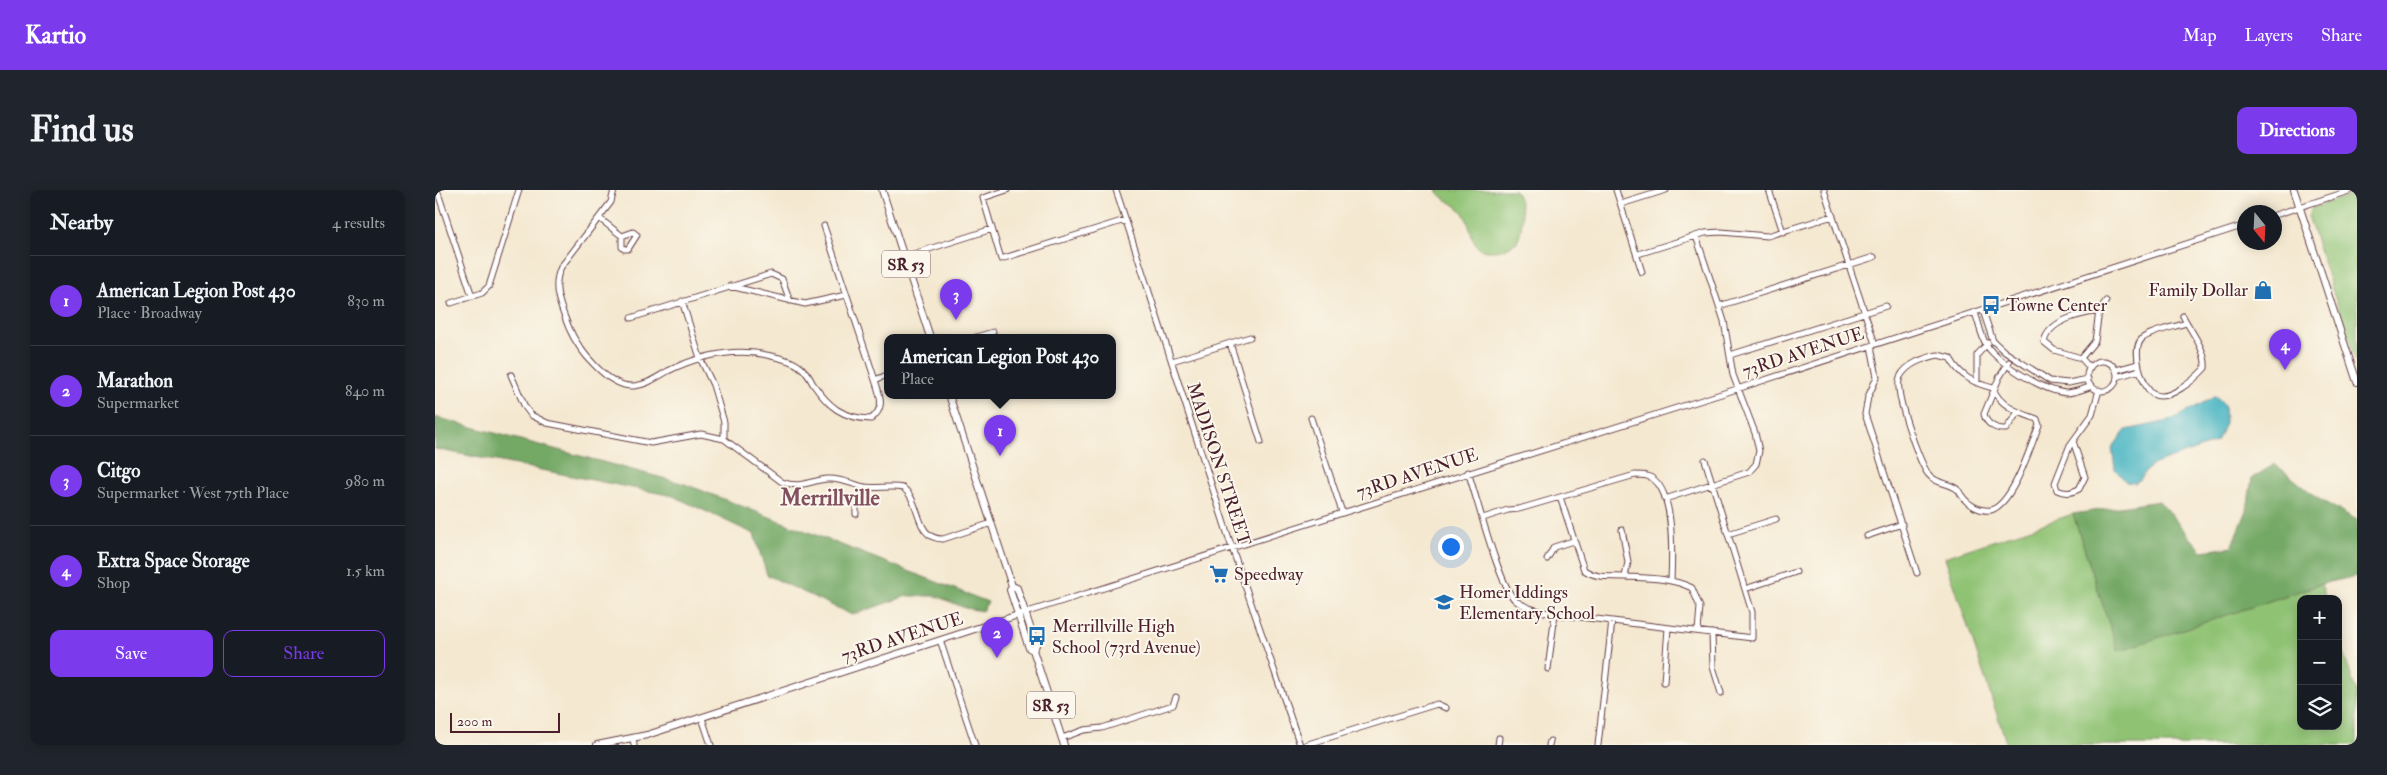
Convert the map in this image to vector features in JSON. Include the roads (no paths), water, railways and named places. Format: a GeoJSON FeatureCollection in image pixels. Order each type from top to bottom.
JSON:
{"type":"FeatureCollection","features":[{"type":"Feature","properties":{"kind":"main road","name":"SR 53"},"geometry":{"type":"LineString","coordinates":[[882,190],[930,334]]}},
{"type":"Feature","properties":{"kind":"main road"},"geometry":{"type":"LineString","coordinates":[[2294,190],[2357,382]]}},
{"type":"Feature","properties":{"kind":"main road","name":"SR 53"},"geometry":{"type":"LineString","coordinates":[[950,399],[1012,586],[1010,590],[1021,613],[1029,648],[1033,650],[1064,745]]}},
{"type":"Feature","properties":{"kind":"main road","name":"73RD AVENUE"},"geometry":{"type":"LineString","coordinates":[[597,745],[633,742],[1021,613]]}},
{"type":"Feature","properties":{"kind":"street"},"geometry":{"type":"LineString","coordinates":[[437,190],[472,296]]}},
{"type":"Feature","properties":{"kind":"street"},"geometry":{"type":"LineString","coordinates":[[451,303],[482,293],[489,286],[519,190]]}},
{"type":"Feature","properties":{"kind":"street"},"geometry":{"type":"LineString","coordinates":[[614,190],[611,202],[561,267],[556,279],[557,296],[577,345],[583,354],[617,383],[631,386],[640,385],[701,358],[737,350],[756,352],[784,359],[799,366],[826,402],[843,414],[871,419],[879,413],[882,402],[824,226]]}},
{"type":"Feature","properties":{"kind":"street"},"geometry":{"type":"LineString","coordinates":[[1007,190],[983,198],[1001,259],[1125,220]]}},
{"type":"Feature","properties":{"kind":"street","name":"MADISON STREET"},"geometry":{"type":"LineString","coordinates":[[1116,190],[1232,548],[1300,745]]}},
{"type":"Feature","properties":{"kind":"street"},"geometry":{"type":"LineString","coordinates":[[1616,190],[1638,254],[1642,272]]}},
{"type":"Feature","properties":{"kind":"street"},"geometry":{"type":"LineString","coordinates":[[1621,204],[1666,190]]}},
{"type":"Feature","properties":{"kind":"street"},"geometry":{"type":"LineString","coordinates":[[1769,190],[1783,232]]}},
{"type":"Feature","properties":{"kind":"street"},"geometry":{"type":"LineString","coordinates":[[1824,190],[1865,313],[1873,345],[1877,377],[1868,398],[1865,414],[1917,573]]}},
{"type":"Feature","properties":{"kind":"street"},"geometry":{"type":"LineString","coordinates":[[2282,213],[2351,190]]}},
{"type":"Feature","properties":{"kind":"street"},"geometry":{"type":"LineString","coordinates":[[1638,254],[1717,231],[1762,236],[1783,232],[1833,216]]}},
{"type":"Feature","properties":{"kind":"street"},"geometry":{"type":"LineString","coordinates":[[599,218],[622,236]]}},
{"type":"Feature","properties":{"kind":"street"},"geometry":{"type":"LineString","coordinates":[[904,257],[992,228]]}},
{"type":"Feature","properties":{"kind":"street","name":"73RD AVENUE"},"geometry":{"type":"LineString","coordinates":[[1021,613],[1737,389],[2237,228]]}},
{"type":"Feature","properties":{"kind":"street"},"geometry":{"type":"LineString","coordinates":[[1665,499],[1749,472],[1756,464],[1759,452],[1755,433],[1737,389],[1726,329],[1695,236]]}},
{"type":"Feature","properties":{"kind":"street"},"geometry":{"type":"LineString","coordinates":[[1719,306],[1874,257]]}},
{"type":"Feature","properties":{"kind":"street"},"geometry":{"type":"LineString","coordinates":[[631,318],[771,274],[782,279],[790,301]]}},
{"type":"Feature","properties":{"kind":"street"},"geometry":{"type":"LineString","coordinates":[[729,286],[805,304],[847,295]]}},
{"type":"Feature","properties":{"kind":"street"},"geometry":{"type":"LineString","coordinates":[[682,301],[701,358],[713,385],[723,422],[724,439]]}},
{"type":"Feature","properties":{"kind":"street"},"geometry":{"type":"LineString","coordinates":[[2082,356],[2095,341],[2099,311],[2106,301]]}},
{"type":"Feature","properties":{"kind":"street"},"geometry":{"type":"LineString","coordinates":[[1730,355],[1886,306]]}},
{"type":"Feature","properties":{"kind":"street"},"geometry":{"type":"LineString","coordinates":[[1983,311],[1993,340],[2013,357],[2051,380],[2068,383],[2088,379]]}},
{"type":"Feature","properties":{"kind":"street"},"geometry":{"type":"LineString","coordinates":[[2092,366],[2082,356],[2047,347],[2043,342],[2046,334],[2065,321],[2099,311]]}},
{"type":"Feature","properties":{"kind":"street"},"geometry":{"type":"LineString","coordinates":[[1975,313],[1986,344],[2008,364],[2046,388],[2068,393],[2092,386]]}},
{"type":"Feature","properties":{"kind":"street"},"geometry":{"type":"LineString","coordinates":[[2183,316],[2187,323],[2205,362],[2205,368],[2180,390],[2160,396],[2150,392],[2138,364],[2137,345],[2141,338],[2187,323]]}},
{"type":"Feature","properties":{"kind":"street"},"geometry":{"type":"LineString","coordinates":[[986,334],[993,332]]}},
{"type":"Feature","properties":{"kind":"street"},"geometry":{"type":"LineString","coordinates":[[1172,361],[1250,337]]}},
{"type":"Feature","properties":{"kind":"street"},"geometry":{"type":"LineString","coordinates":[[1977,382],[1977,355],[1986,344],[1993,340]]}},
{"type":"Feature","properties":{"kind":"street"},"geometry":{"type":"LineString","coordinates":[[1230,343],[1261,442]]}},
{"type":"Feature","properties":{"kind":"street"},"geometry":{"type":"LineString","coordinates":[[1938,355],[1950,358],[1959,372],[1971,382],[1977,382],[1993,388],[2002,402],[2019,412],[2037,419],[2039,425],[2019,477],[2003,502],[1993,510],[1976,508],[1968,504],[1958,490],[1937,483],[1928,474],[1906,420],[1898,388],[1900,377],[1919,360],[1938,355]]}},
{"type":"Feature","properties":{"kind":"street"},"geometry":{"type":"LineString","coordinates":[[2013,357],[1993,388],[1984,414],[1985,419],[1991,425],[1999,429],[2006,429],[2019,412]]}},
{"type":"Feature","properties":{"kind":"street"},"geometry":{"type":"LineString","coordinates":[[2106,362],[2116,370],[2117,377],[2111,388],[2099,390],[2092,386],[2088,379],[2092,366],[2106,362]]}},
{"type":"Feature","properties":{"kind":"street"},"geometry":{"type":"LineString","coordinates":[[2116,370],[2138,364]]}},
{"type":"Feature","properties":{"kind":"street"},"geometry":{"type":"LineString","coordinates":[[2117,377],[2140,370]]}},
{"type":"Feature","properties":{"kind":"street"},"geometry":{"type":"LineString","coordinates":[[511,375],[525,408],[531,415],[547,423],[651,443],[701,434],[724,439],[782,482],[791,485],[802,486],[827,479],[843,480],[865,487],[903,488],[912,499],[925,532],[936,539],[943,539],[992,524]]}},
{"type":"Feature","properties":{"kind":"street"},"geometry":{"type":"LineString","coordinates":[[875,380],[884,376]]}},
{"type":"Feature","properties":{"kind":"street"},"geometry":{"type":"LineString","coordinates":[[2073,441],[2085,478],[2079,489],[2071,493],[2063,493],[2057,490],[2055,483],[2073,441],[2092,415],[2099,390]]}},
{"type":"Feature","properties":{"kind":"street"},"geometry":{"type":"LineString","coordinates":[[1311,418],[1342,512]]}},
{"type":"Feature","properties":{"kind":"street"},"geometry":{"type":"LineString","coordinates":[[1468,472],[1508,591],[1525,606],[1555,614],[1752,638],[1752,612],[1705,460]]}},
{"type":"Feature","properties":{"kind":"street"},"geometry":{"type":"LineString","coordinates":[[1483,518],[1635,475],[1648,476],[1658,484],[1665,499],[1671,523],[1671,581]]}},
{"type":"Feature","properties":{"kind":"street"},"geometry":{"type":"LineString","coordinates":[[856,514],[856,506],[865,487]]}},
{"type":"Feature","properties":{"kind":"street"},"geometry":{"type":"LineString","coordinates":[[1560,497],[1583,570],[1594,577],[1625,576],[1671,581],[1692,588],[1700,607],[1698,631]]}},
{"type":"Feature","properties":{"kind":"street"},"geometry":{"type":"LineString","coordinates":[[1728,534],[1777,519]]}},
{"type":"Feature","properties":{"kind":"street"},"geometry":{"type":"LineString","coordinates":[[1867,536],[1901,524]]}},
{"type":"Feature","properties":{"kind":"street"},"geometry":{"type":"LineString","coordinates":[[1622,530],[1628,562],[1625,576]]}},
{"type":"Feature","properties":{"kind":"street"},"geometry":{"type":"LineString","coordinates":[[1547,559],[1554,547],[1573,541]]}},
{"type":"Feature","properties":{"kind":"street"},"geometry":{"type":"LineString","coordinates":[[1745,589],[1796,572]]}},
{"type":"Feature","properties":{"kind":"street"},"geometry":{"type":"LineString","coordinates":[[1548,669],[1555,614]]}},
{"type":"Feature","properties":{"kind":"street"},"geometry":{"type":"LineString","coordinates":[[1598,745],[1612,621]]}},
{"type":"Feature","properties":{"kind":"street"},"geometry":{"type":"LineString","coordinates":[[1664,682],[1668,628]]}},
{"type":"Feature","properties":{"kind":"street"},"geometry":{"type":"LineString","coordinates":[[1712,633],[1713,667],[1721,693]]}},
{"type":"Feature","properties":{"kind":"street"},"geometry":{"type":"LineString","coordinates":[[940,640],[975,745]]}},
{"type":"Feature","properties":{"kind":"street"},"geometry":{"type":"LineString","coordinates":[[1062,738],[1084,730],[1102,728],[1173,705],[1176,696]]}},
{"type":"Feature","properties":{"kind":"street"},"geometry":{"type":"LineString","coordinates":[[1305,745],[1437,704],[1446,708]]}},
{"type":"Feature","properties":{"kind":"street"},"geometry":{"type":"LineString","coordinates":[[702,718],[711,745]]}},
{"type":"Feature","properties":{"kind":"street"},"geometry":{"type":"LineString","coordinates":[[1497,745],[1499,738]]}},
{"type":"Feature","properties":{"kind":"water"},"geometry":{"type":"Polygon","coordinates":[[[2216,396],[2224,404],[2225,423],[2217,442],[2152,465],[2136,483],[2126,482],[2115,469],[2112,448],[2126,430],[2169,421],[2216,396]]]}},
{"type":"Feature","properties":{"kind":"place","name":"Family Dollar"},"geometry":{"type":"Point","coordinates":[2263,290]}},
{"type":"Feature","properties":{"kind":"place","name":"Towne Center"},"geometry":{"type":"Point","coordinates":[1991,305]}},
{"type":"Feature","properties":{"kind":"place","name":"Citgo"},"geometry":{"type":"Point","coordinates":[956,320]}},
{"type":"Feature","properties":{"kind":"place","name":"Extra Space Storage"},"geometry":{"type":"Point","coordinates":[2285,370]}},
{"type":"Feature","properties":{"kind":"place","name":"American Legion Post 430"},"geometry":{"type":"Point","coordinates":[1000,456]}},
{"type":"Feature","properties":{"kind":"place","name":"Speedway"},"geometry":{"type":"Point","coordinates":[1219,574]}},
{"type":"Feature","properties":{"kind":"place","name":"Homer Iddings Elementary School"},"geometry":{"type":"Point","coordinates":[1444,602]}},
{"type":"Feature","properties":{"kind":"place","name":"Merrillville High School (73rd Avenue)"},"geometry":{"type":"Point","coordinates":[1037,636]}},
{"type":"Feature","properties":{"kind":"place","name":"Marathon"},"geometry":{"type":"Point","coordinates":[997,658]}},
{"type":"Feature","properties":{"kind":"district","name":"Merrillville"},"geometry":{"type":"Point","coordinates":[830,497]}}]}
